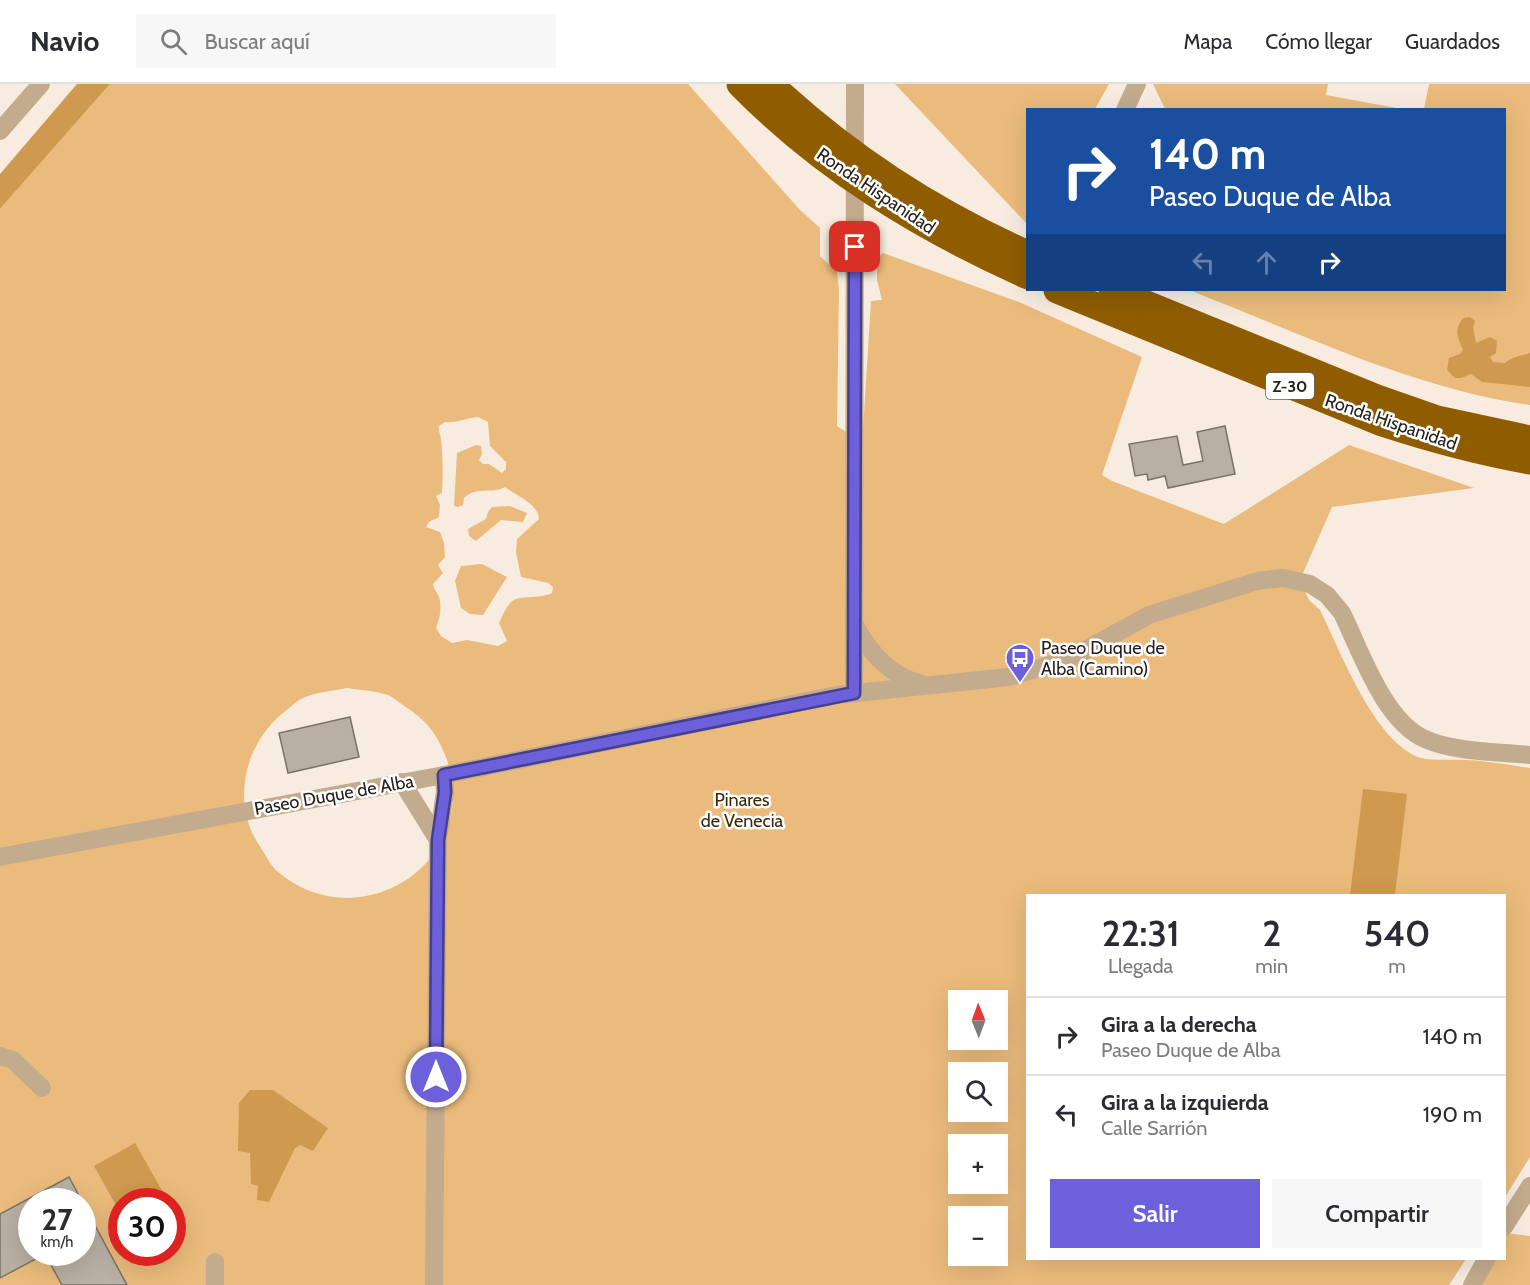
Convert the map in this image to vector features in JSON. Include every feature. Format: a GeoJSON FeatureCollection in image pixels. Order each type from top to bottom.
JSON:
{"type":"FeatureCollection","features":[{"type":"Feature","properties":{"kind":"highway","name":"Ronda Hispanidad"},"geometry":{"type":"LineString","coordinates":[[740,84],[810,147],[884,200],[964,247],[1026,275]]}},
{"type":"Feature","properties":{"kind":"highway","name":"Ronda Hispanidad"},"geometry":{"type":"LineString","coordinates":[[771,84],[815,124],[880,172],[966,225],[1026,253]]}},
{"type":"Feature","properties":{"kind":"highway","name":"Ronda Hispanidad"},"geometry":{"type":"LineString","coordinates":[[1059,291],[1382,423],[1448,443],[1530,460]]}},
{"type":"Feature","properties":{"kind":"highway","name":"Ronda Hispanidad"},"geometry":{"type":"LineString","coordinates":[[1114,291],[1377,398],[1437,419],[1530,439]]}},
{"type":"Feature","properties":{"kind":"street"},"geometry":{"type":"LineString","coordinates":[[0,131],[41,84]]}},
{"type":"Feature","properties":{"kind":"street"},"geometry":{"type":"LineString","coordinates":[[1126,108],[1137,84]]}},
{"type":"Feature","properties":{"kind":"street"},"geometry":{"type":"LineString","coordinates":[[854,693],[855,87]]}},
{"type":"Feature","properties":{"kind":"street","name":"Paseo Duque de Alba"},"geometry":{"type":"LineString","coordinates":[[0,857],[444,775],[854,693],[993,681],[1033,671],[1069,658],[1149,615],[1273,578],[1293,579],[1310,584],[1332,600],[1342,614],[1392,713],[1416,734],[1437,743],[1530,755]]}},
{"type":"Feature","properties":{"kind":"street"},"geometry":{"type":"LineString","coordinates":[[853,622],[866,644],[888,667],[906,679],[929,686]]}},
{"type":"Feature","properties":{"kind":"street"},"geometry":{"type":"LineString","coordinates":[[434,1285],[438,840],[445,792],[444,775]]}},
{"type":"Feature","properties":{"kind":"street"},"geometry":{"type":"LineString","coordinates":[[402,782],[438,840]]}},
{"type":"Feature","properties":{"kind":"street"},"geometry":{"type":"LineString","coordinates":[[0,1056],[13,1060],[42,1088]]}},
{"type":"Feature","properties":{"kind":"street"},"geometry":{"type":"LineString","coordinates":[[1506,1224],[1530,1186]]}},
{"type":"Feature","properties":{"kind":"street"},"geometry":{"type":"LineString","coordinates":[[1472,1285],[1486,1260]]}},
{"type":"Feature","properties":{"kind":"street"},"geometry":{"type":"LineString","coordinates":[[215,1262],[215,1285]]}},
{"type":"Feature","properties":{"kind":"green space","name":"Pinares de Venecia"},"geometry":{"type":"Polygon","coordinates":[[[110,84],[688,84],[800,210],[820,228],[820,256],[837,272],[839,289],[837,426],[851,435],[863,430],[871,301],[882,300],[877,280],[877,258],[883,253],[1019,302],[1142,357],[1102,475],[1112,481],[1224,524],[1349,445],[1474,488],[1332,507],[1300,580],[1309,600],[1320,610],[1349,671],[1374,716],[1404,749],[1426,759],[1498,763],[1530,768],[1530,1157],[1506,1195],[1506,894],[1026,894],[1026,1260],[1465,1260],[1449,1285],[0,1285],[0,209],[110,84]],[[478,417],[445,422],[439,426],[443,474],[442,493],[436,496],[440,505],[439,517],[429,522],[426,527],[440,532],[444,543],[445,557],[438,565],[443,573],[433,584],[440,605],[436,628],[441,636],[452,643],[467,640],[498,646],[507,641],[499,623],[511,602],[519,598],[552,593],[553,587],[548,583],[521,577],[516,552],[517,539],[539,519],[538,513],[531,504],[505,487],[469,494],[464,498],[463,505],[454,506],[457,453],[476,445],[481,446],[482,454],[479,460],[483,464],[489,464],[502,473],[506,469],[506,462],[490,446],[488,422],[478,417]],[[347,688],[313,694],[301,699],[273,722],[261,737],[246,773],[244,792],[251,830],[275,869],[309,891],[342,898],[375,894],[405,881],[430,859],[446,831],[453,798],[447,760],[435,735],[419,717],[394,698],[347,688]]]}},
{"type":"Feature","properties":{"kind":"green space"},"geometry":{"type":"Polygon","coordinates":[[[895,84],[1109,84],[1096,108],[1026,108],[1026,223],[895,84]]]}},
{"type":"Feature","properties":{"kind":"green space"},"geometry":{"type":"Polygon","coordinates":[[[1153,84],[1328,84],[1326,95],[1397,108],[1165,108],[1153,84]]]}},
{"type":"Feature","properties":{"kind":"green space"},"geometry":{"type":"Polygon","coordinates":[[[1429,84],[1530,84],[1530,405],[1486,397],[1400,372],[1315,341],[1191,291],[1506,291],[1506,108],[1424,108],[1429,84]]]}},
{"type":"Feature","properties":{"kind":"green space"},"geometry":{"type":"Polygon","coordinates":[[[510,506],[527,513],[523,522],[501,520],[476,541],[469,536],[468,529],[486,519],[492,507],[510,506]]]}},
{"type":"Feature","properties":{"kind":"green space"},"geometry":{"type":"Polygon","coordinates":[[[482,564],[507,577],[483,615],[470,614],[461,608],[455,581],[461,566],[482,564]]]}},
{"type":"Feature","properties":{"kind":"green space"},"geometry":{"type":"Polygon","coordinates":[[[1506,1233],[1530,1236],[1530,1285],[1472,1285],[1486,1260],[1506,1260],[1506,1233]]]}},
{"type":"Feature","properties":{"kind":"shaded area"},"geometry":{"type":"Polygon","coordinates":[[[77,84],[110,84],[0,209],[0,174],[77,84]]]}},
{"type":"Feature","properties":{"kind":"shaded area"},"geometry":{"type":"Polygon","coordinates":[[[1470,317],[1475,321],[1473,327],[1476,343],[1490,337],[1497,341],[1496,353],[1490,357],[1493,362],[1505,363],[1530,353],[1530,387],[1482,382],[1471,374],[1455,378],[1447,370],[1449,358],[1460,354],[1463,350],[1458,337],[1458,327],[1463,318],[1470,317]]]}},
{"type":"Feature","properties":{"kind":"shaded area"},"geometry":{"type":"Polygon","coordinates":[[[1363,789],[1407,794],[1395,894],[1350,894],[1363,789]]]}},
{"type":"Feature","properties":{"kind":"shaded area"},"geometry":{"type":"Polygon","coordinates":[[[250,1090],[273,1090],[328,1128],[313,1151],[300,1145],[295,1148],[269,1202],[257,1200],[258,1186],[251,1184],[250,1153],[238,1151],[239,1103],[250,1090]]]}},
{"type":"Feature","properties":{"kind":"shaded area"},"geometry":{"type":"Polygon","coordinates":[[[135,1143],[161,1188],[108,1188],[108,1191],[94,1166],[135,1143]]]}},
{"type":"Feature","properties":{"kind":"building"},"geometry":{"type":"Polygon","coordinates":[[[1225,426],[1235,474],[1168,488],[1165,476],[1148,480],[1147,474],[1135,476],[1129,444],[1177,436],[1183,465],[1203,461],[1197,432],[1225,426]]]}},
{"type":"Feature","properties":{"kind":"building"},"geometry":{"type":"Polygon","coordinates":[[[350,717],[359,757],[288,773],[279,733],[350,717]]]}},
{"type":"Feature","properties":{"kind":"building"},"geometry":{"type":"Polygon","coordinates":[[[69,1177],[75,1188],[48,1188],[69,1177]]]}},
{"type":"Feature","properties":{"kind":"building"},"geometry":{"type":"Polygon","coordinates":[[[18,1204],[18,1266],[22,1266],[0,1278],[0,1214],[18,1204]]]}},
{"type":"Feature","properties":{"kind":"building"},"geometry":{"type":"Polygon","coordinates":[[[96,1227],[108,1250],[108,1266],[117,1266],[127,1285],[62,1285],[52,1266],[96,1266],[96,1227]]]}},
{"type":"Feature","properties":{"kind":"place","name":"Paseo Duque de Alba (Camino)"},"geometry":{"type":"Point","coordinates":[1020,684]}},
{"type":"Feature","properties":{"kind":"route"},"geometry":{"type":"LineString","coordinates":[[436,1077],[438,840],[445,792],[444,775],[854,693],[855,247]]}}]}
